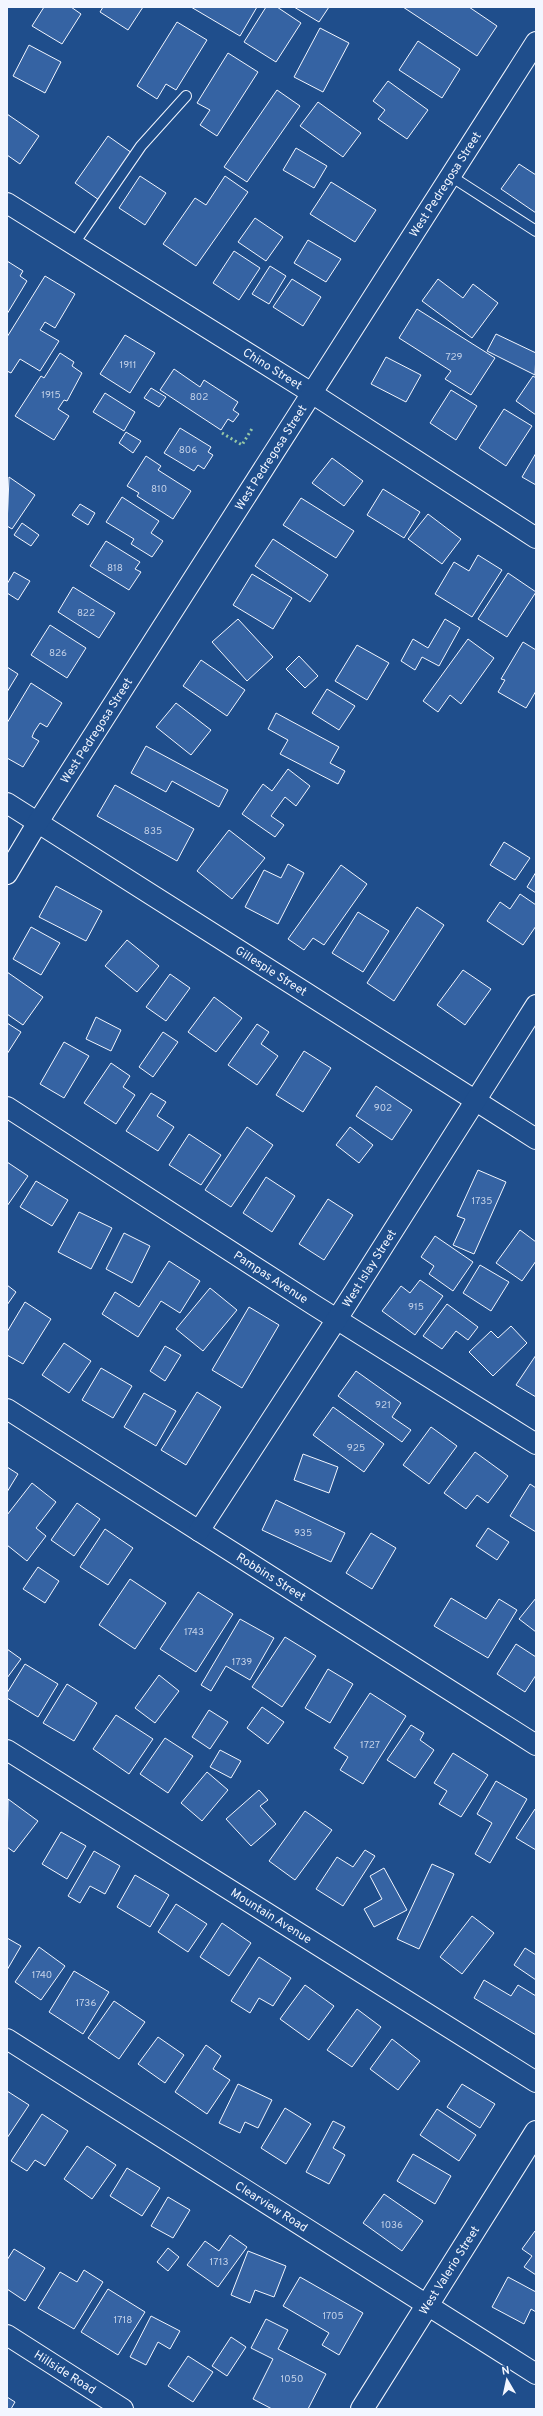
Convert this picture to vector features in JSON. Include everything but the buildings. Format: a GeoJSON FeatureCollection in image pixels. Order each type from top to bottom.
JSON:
{"type":"FeatureCollection","features":[{"type":"Feature","properties":{"kind":"street","name":"West Pedregosa Street"},"geometry":{"type":"LineString","coordinates":[[7,874],[38,822],[310,392],[536,42]]}},
{"type":"Feature","properties":{"kind":"street","name":"Chino Street"},"geometry":{"type":"LineString","coordinates":[[7,203],[310,392],[536,538]]}},
{"type":"Feature","properties":{"kind":"street","name":"Gillespie Street"},"geometry":{"type":"LineString","coordinates":[[7,803],[536,1139]]}},
{"type":"Feature","properties":{"kind":"street","name":"West Islay Street"},"geometry":{"type":"LineString","coordinates":[[199,1531],[336,1319],[536,1004]]}},
{"type":"Feature","properties":{"kind":"street","name":"Pampas Avenue"},"geometry":{"type":"LineString","coordinates":[[7,1107],[336,1319],[536,1444]]}},
{"type":"Feature","properties":{"kind":"street","name":"Robbins Street"},"geometry":{"type":"LineString","coordinates":[[7,1409],[536,1745]]}},
{"type":"Feature","properties":{"kind":"street","name":"Mountain Avenue"},"geometry":{"type":"LineString","coordinates":[[7,1750],[536,2082]]}},
{"type":"Feature","properties":{"kind":"street","name":"Clearview Road"},"geometry":{"type":"LineString","coordinates":[[7,2039],[536,2374]]}},
{"type":"Feature","properties":{"kind":"street","name":"West Valerio Street"},"geometry":{"type":"LineString","coordinates":[[362,2409],[536,2132]]}},
{"type":"Feature","properties":{"kind":"street","name":"Hillside Road"},"geometry":{"type":"LineString","coordinates":[[7,2334],[124,2409]]}},
{"type":"Feature","properties":{"kind":"lane"},"geometry":{"type":"LineString","coordinates":[[73,245],[141,146],[186,96]]}},
{"type":"Feature","properties":{"kind":"lane"},"geometry":{"type":"LineString","coordinates":[[449,176],[536,231]]}},
{"type":"Feature","properties":{"kind":"hedge"},"geometry":{"type":"LineString","coordinates":[[222,433],[242,445],[253,427]]}}]}
